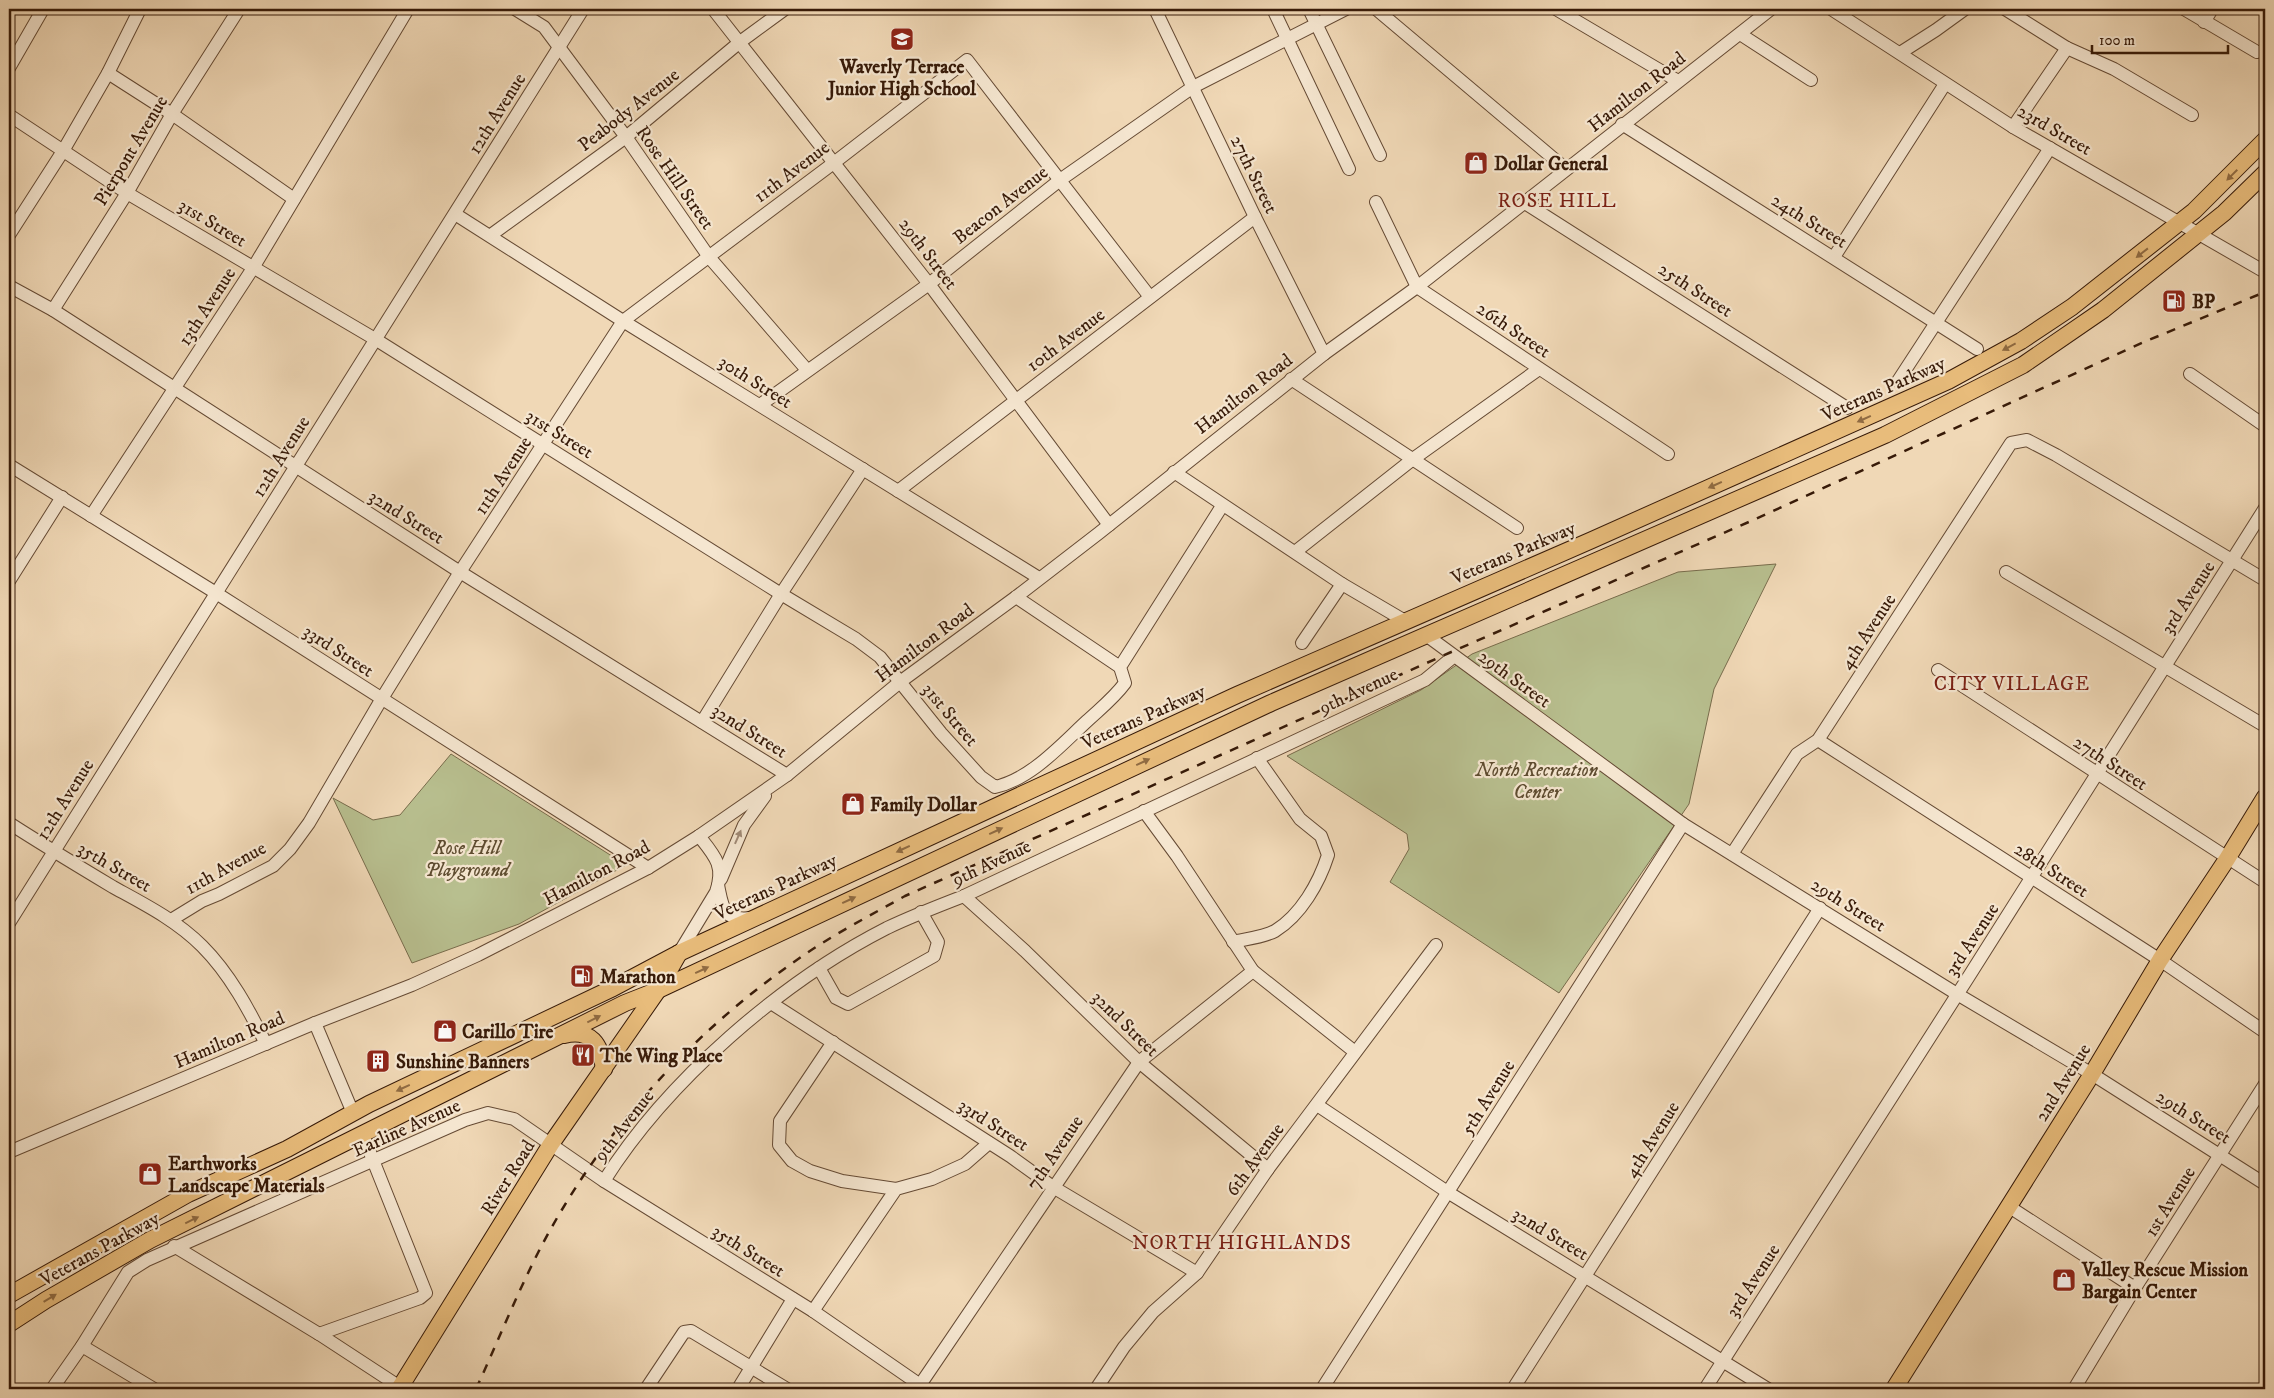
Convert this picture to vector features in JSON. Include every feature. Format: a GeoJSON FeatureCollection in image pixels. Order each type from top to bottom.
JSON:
{"type":"FeatureCollection","features":[{"type":"Feature","properties":{"kind":"main road","name":"Veterans Parkway"},"geometry":{"type":"LineString","coordinates":[[9,1294],[188,1194],[286,1149],[353,1113],[614,988],[679,953],[1082,766],[1948,381],[2021,341],[2072,307],[2180,223],[2233,174],[2265,140]]}},
{"type":"Feature","properties":{"kind":"main road","name":"Veterans Parkway"},"geometry":{"type":"LineString","coordinates":[[9,1324],[46,1300],[150,1240],[625,1003],[658,990],[1217,728],[1885,435],[1940,408],[2031,359],[2103,310],[2224,213],[2265,173]]}},
{"type":"Feature","properties":{"kind":"main road","name":"2nd Avenue"},"geometry":{"type":"LineString","coordinates":[[1894,1389],[2092,1074],[2160,960],[2227,859],[2265,797]]}},
{"type":"Feature","properties":{"kind":"main road","name":"River Road"},"geometry":{"type":"LineString","coordinates":[[399,1388],[551,1144],[658,990],[679,953]]}},
{"type":"Feature","properties":{"kind":"main road"},"geometry":{"type":"LineString","coordinates":[[560,1036],[576,1032],[592,1039],[598,1046],[604,1069]]}},
{"type":"Feature","properties":{"kind":"street"},"geometry":{"type":"LineString","coordinates":[[9,68],[43,9]]}},
{"type":"Feature","properties":{"kind":"street"},"geometry":{"type":"LineString","coordinates":[[9,235],[63,151],[108,73],[140,9]]}},
{"type":"Feature","properties":{"kind":"street","name":"Pierpont Avenue"},"geometry":{"type":"LineString","coordinates":[[53,310],[128,193],[172,114],[239,9]]}},
{"type":"Feature","properties":{"kind":"street","name":"13th Avenue"},"geometry":{"type":"LineString","coordinates":[[91,516],[253,268],[408,9]]}},
{"type":"Feature","properties":{"kind":"street","name":"Rose Hill Street"},"geometry":{"type":"LineString","coordinates":[[515,9],[544,27],[626,137],[709,256],[807,370]]}},
{"type":"Feature","properties":{"kind":"street","name":"12th Avenue"},"geometry":{"type":"LineString","coordinates":[[9,923],[583,9]]}},
{"type":"Feature","properties":{"kind":"street","name":"29th Street"},"geometry":{"type":"LineString","coordinates":[[713,9],[929,284],[1109,525]]}},
{"type":"Feature","properties":{"kind":"street","name":"Peabody Avenue"},"geometry":{"type":"LineString","coordinates":[[491,235],[626,137],[740,42],[785,9]]}},
{"type":"Feature","properties":{"kind":"street","name":"27th Street"},"geometry":{"type":"LineString","coordinates":[[1155,9],[1255,217],[1324,354]]}},
{"type":"Feature","properties":{"kind":"street"},"geometry":{"type":"LineString","coordinates":[[1274,9],[1349,169]]}},
{"type":"Feature","properties":{"kind":"street"},"geometry":{"type":"LineString","coordinates":[[1309,9],[1380,155]]}},
{"type":"Feature","properties":{"kind":"street","name":"Beacon Avenue"},"geometry":{"type":"LineString","coordinates":[[760,404],[929,284],[1060,180],[1193,88],[1346,9]]}},
{"type":"Feature","properties":{"kind":"street"},"geometry":{"type":"LineString","coordinates":[[1376,9],[1566,169]]}},
{"type":"Feature","properties":{"kind":"street"},"geometry":{"type":"LineString","coordinates":[[1556,9],[1678,81]]}},
{"type":"Feature","properties":{"kind":"street","name":"Hamilton Road"},"geometry":{"type":"LineString","coordinates":[[9,1152],[315,1023],[412,985],[478,955],[648,868],[699,836],[787,775],[900,682],[1016,597],[1109,525],[1291,379],[1418,287],[1622,124],[1771,9]]}},
{"type":"Feature","properties":{"kind":"street","name":"23rd Street"},"geometry":{"type":"LineString","coordinates":[[1831,9],[2013,126],[2265,272]]}},
{"type":"Feature","properties":{"kind":"street"},"geometry":{"type":"LineString","coordinates":[[1900,53],[1965,9]]}},
{"type":"Feature","properties":{"kind":"street"},"geometry":{"type":"LineString","coordinates":[[2005,9],[2067,48],[2114,69],[2192,114]]}},
{"type":"Feature","properties":{"kind":"street"},"geometry":{"type":"LineString","coordinates":[[2184,9],[2257,52]]}},
{"type":"Feature","properties":{"kind":"street"},"geometry":{"type":"LineString","coordinates":[[2204,22],[2212,9]]}},
{"type":"Feature","properties":{"kind":"street"},"geometry":{"type":"LineString","coordinates":[[1740,34],[1811,80]]}},
{"type":"Feature","properties":{"kind":"street"},"geometry":{"type":"LineString","coordinates":[[2013,126],[2067,48]]}},
{"type":"Feature","properties":{"kind":"street","name":"11th Avenue"},"geometry":{"type":"LineString","coordinates":[[171,920],[202,901],[273,866],[290,849],[309,823],[381,700],[460,572],[623,321],[968,60],[1060,180]]}},
{"type":"Feature","properties":{"kind":"street"},"geometry":{"type":"LineString","coordinates":[[108,73],[172,114],[294,199]]}},
{"type":"Feature","properties":{"kind":"street"},"geometry":{"type":"LineString","coordinates":[[1834,256],[1945,84]]}},
{"type":"Feature","properties":{"kind":"street","name":"31st Street"},"geometry":{"type":"LineString","coordinates":[[9,115],[128,193],[375,339],[781,594],[856,639],[880,657],[941,733],[981,777],[995,787],[1008,784],[1055,751],[1120,691],[1125,683],[1120,667]]}},
{"type":"Feature","properties":{"kind":"street","name":"24th Street"},"geometry":{"type":"LineString","coordinates":[[1622,124],[1834,256],[1978,349]]}},
{"type":"Feature","properties":{"kind":"street"},"geometry":{"type":"LineString","coordinates":[[1898,381],[2050,148]]}},
{"type":"Feature","properties":{"kind":"street"},"geometry":{"type":"LineString","coordinates":[[1060,180],[1150,297]]}},
{"type":"Feature","properties":{"kind":"street","name":"26th Street"},"geometry":{"type":"LineString","coordinates":[[1376,202],[1418,287],[1668,454]]}},
{"type":"Feature","properties":{"kind":"street","name":"25th Street"},"geometry":{"type":"LineString","coordinates":[[1525,203],[1847,408]]}},
{"type":"Feature","properties":{"kind":"street","name":"30th Street"},"geometry":{"type":"LineString","coordinates":[[455,214],[491,235],[623,321],[1039,578]]}},
{"type":"Feature","properties":{"kind":"street","name":"10th Avenue"},"geometry":{"type":"LineString","coordinates":[[898,491],[1255,217]]}},
{"type":"Feature","properties":{"kind":"street","name":"32nd Street"},"geometry":{"type":"LineString","coordinates":[[9,286],[53,310],[460,572],[787,775]]}},
{"type":"Feature","properties":{"kind":"street"},"geometry":{"type":"LineString","coordinates":[[1295,552],[1412,459],[1539,369]]}},
{"type":"Feature","properties":{"kind":"street"},"geometry":{"type":"LineString","coordinates":[[2190,374],[2265,426]]}},
{"type":"Feature","properties":{"kind":"street"},"geometry":{"type":"LineString","coordinates":[[1291,379],[1517,528]]}},
{"type":"Feature","properties":{"kind":"street","name":"4th Avenue"},"geometry":{"type":"LineString","coordinates":[[1732,854],[1797,754],[1818,740],[2011,443],[2027,440],[2233,559]]}},
{"type":"Feature","properties":{"kind":"street","name":"33rd Street"},"geometry":{"type":"LineString","coordinates":[[9,465],[216,593],[381,700],[648,868]]}},
{"type":"Feature","properties":{"kind":"street"},"geometry":{"type":"LineString","coordinates":[[702,722],[781,594],[863,469]]}},
{"type":"Feature","properties":{"kind":"street"},"geometry":{"type":"LineString","coordinates":[[1174,472],[1222,506],[1342,584],[1405,621]]}},
{"type":"Feature","properties":{"kind":"street"},"geometry":{"type":"LineString","coordinates":[[9,581],[62,497]]}},
{"type":"Feature","properties":{"kind":"street"},"geometry":{"type":"LineString","coordinates":[[1016,597],[1120,667],[1222,506]]}},
{"type":"Feature","properties":{"kind":"street","name":"3rd Avenue"},"geometry":{"type":"LineString","coordinates":[[1704,1389],[1957,994],[2033,879],[2165,665],[2265,508]]}},
{"type":"Feature","properties":{"kind":"street"},"geometry":{"type":"LineString","coordinates":[[2233,559],[2265,580]]}},
{"type":"Feature","properties":{"kind":"street"},"geometry":{"type":"LineString","coordinates":[[2006,572],[2265,726]]}},
{"type":"Feature","properties":{"kind":"street"},"geometry":{"type":"LineString","coordinates":[[1302,643],[1342,584]]}},
{"type":"Feature","properties":{"kind":"street","name":"29th Street"},"geometry":{"type":"LineString","coordinates":[[1426,635],[1683,824],[1957,994],[2092,1074],[2265,1184]]}},
{"type":"Feature","properties":{"kind":"street","name":"9th Avenue"},"geometry":{"type":"LineString","coordinates":[[604,1181],[649,1119],[678,1086],[717,1047],[819,968],[886,929],[921,912],[964,896],[1425,680],[1453,656]]}},
{"type":"Feature","properties":{"kind":"street","name":"27th Street"},"geometry":{"type":"LineString","coordinates":[[1938,670],[2097,775],[2265,882]]}},
{"type":"Feature","properties":{"kind":"street","name":"28th Street"},"geometry":{"type":"LineString","coordinates":[[1818,740],[2160,960],[2265,1032]]}},
{"type":"Feature","properties":{"kind":"street"},"geometry":{"type":"LineString","coordinates":[[1233,942],[1274,932],[1294,915],[1321,877],[1328,855],[1321,836],[1300,818],[1258,758]]}},
{"type":"Feature","properties":{"kind":"street"},"geometry":{"type":"LineString","coordinates":[[679,953],[719,883],[744,824],[773,785]]}},
{"type":"Feature","properties":{"kind":"street"},"geometry":{"type":"LineString","coordinates":[[1144,811],[1177,856],[1253,971],[1354,1052]]}},
{"type":"Feature","properties":{"kind":"street","name":"35th Street"},"geometry":{"type":"LineString","coordinates":[[9,822],[53,852],[171,920],[202,946],[228,978],[249,1010],[266,1044]]}},
{"type":"Feature","properties":{"kind":"street","name":"5th Avenue"},"geometry":{"type":"LineString","coordinates":[[1322,1389],[1683,824]]}},
{"type":"Feature","properties":{"kind":"street"},"geometry":{"type":"LineString","coordinates":[[699,836],[720,867],[719,883],[724,910],[731,916],[740,919],[754,918]]}},
{"type":"Feature","properties":{"kind":"street","name":"32nd Street"},"geometry":{"type":"LineString","coordinates":[[964,896],[1025,950],[1138,1062],[1268,1169]]}},
{"type":"Feature","properties":{"kind":"street","name":"4th Avenue"},"geometry":{"type":"LineString","coordinates":[[1514,1389],[1820,908]]}},
{"type":"Feature","properties":{"kind":"street"},"geometry":{"type":"LineString","coordinates":[[819,968],[836,998],[848,1004],[934,956],[938,942],[921,912]]}},
{"type":"Feature","properties":{"kind":"street","name":"6th Avenue"},"geometry":{"type":"LineString","coordinates":[[1096,1389],[1124,1347],[1153,1312],[1197,1273],[1268,1169],[1436,945]]}},
{"type":"Feature","properties":{"kind":"street","name":"7th Avenue"},"geometry":{"type":"LineString","coordinates":[[923,1387],[1138,1062],[1253,971]]}},
{"type":"Feature","properties":{"kind":"street","name":"33rd Street"},"geometry":{"type":"LineString","coordinates":[[772,1003],[1054,1187],[1197,1273]]}},
{"type":"Feature","properties":{"kind":"street"},"geometry":{"type":"LineString","coordinates":[[315,1023],[353,1113]]}},
{"type":"Feature","properties":{"kind":"street"},"geometry":{"type":"LineString","coordinates":[[833,1042],[780,1121],[779,1145],[792,1161],[810,1172],[842,1181],[896,1189],[932,1180],[965,1164],[988,1143]]}},
{"type":"Feature","properties":{"kind":"street","name":"1st Avenue"},"geometry":{"type":"LineString","coordinates":[[2074,1389],[2135,1288],[2265,1084]]}},
{"type":"Feature","properties":{"kind":"street","name":"32nd Street"},"geometry":{"type":"LineString","coordinates":[[1317,1105],[1449,1193],[1587,1276],[1768,1389]]}},
{"type":"Feature","properties":{"kind":"street","name":"Earline Avenue"},"geometry":{"type":"LineString","coordinates":[[52,1389],[82,1346],[128,1272],[174,1246],[465,1120],[488,1113],[514,1119],[551,1144]]}},
{"type":"Feature","properties":{"kind":"street"},"geometry":{"type":"LineString","coordinates":[[319,1334],[420,1298],[426,1293],[363,1135]]}},
{"type":"Feature","properties":{"kind":"street","name":"35th Street"},"geometry":{"type":"LineString","coordinates":[[551,1144],[604,1181],[813,1312],[923,1387]]}},
{"type":"Feature","properties":{"kind":"street"},"geometry":{"type":"LineString","coordinates":[[813,1312],[896,1189]]}},
{"type":"Feature","properties":{"kind":"street"},"geometry":{"type":"LineString","coordinates":[[2008,1206],[2135,1288]]}},
{"type":"Feature","properties":{"kind":"street"},"geometry":{"type":"LineString","coordinates":[[174,1246],[319,1334],[399,1388]]}},
{"type":"Feature","properties":{"kind":"street"},"geometry":{"type":"LineString","coordinates":[[738,1389],[792,1299]]}},
{"type":"Feature","properties":{"kind":"street"},"geometry":{"type":"LineString","coordinates":[[646,1389],[684,1332],[691,1331],[787,1389]]}},
{"type":"Feature","properties":{"kind":"street"},"geometry":{"type":"LineString","coordinates":[[82,1346],[154,1389]]}},
{"type":"Feature","properties":{"kind":"green space","name":"North Recreation Center"},"geometry":{"type":"Polygon","coordinates":[[[1776,564],[1714,689],[1689,804],[1559,993],[1390,882],[1409,849],[1407,834],[1287,756],[1421,690],[1472,654],[1678,572],[1776,564]]]}},
{"type":"Feature","properties":{"kind":"green space","name":"Rose Hill Playground"},"geometry":{"type":"Polygon","coordinates":[[[451,754],[626,865],[519,924],[412,963],[333,798],[373,820],[400,815],[451,754]]]}},
{"type":"Feature","properties":{"kind":"railway"},"geometry":{"type":"LineString","coordinates":[[476,1389],[516,1298],[542,1245],[567,1202],[623,1121],[655,1084],[726,1015],[764,984],[828,939],[905,896],[1449,653],[1751,521],[2144,342],[2265,292]]}},
{"type":"Feature","properties":{"kind":"place","name":"Waverly Terrace Junior High School"},"geometry":{"type":"Point","coordinates":[902,39]}},
{"type":"Feature","properties":{"kind":"place","name":"Dollar General"},"geometry":{"type":"Point","coordinates":[1476,163]}},
{"type":"Feature","properties":{"kind":"place","name":"BP"},"geometry":{"type":"Point","coordinates":[2174,301]}},
{"type":"Feature","properties":{"kind":"place","name":"Family Dollar"},"geometry":{"type":"Point","coordinates":[853,804]}},
{"type":"Feature","properties":{"kind":"place","name":"Marathon"},"geometry":{"type":"Point","coordinates":[582,976]}},
{"type":"Feature","properties":{"kind":"place","name":"Carillo Tire"},"geometry":{"type":"Point","coordinates":[445,1031]}},
{"type":"Feature","properties":{"kind":"place","name":"The Wing Place"},"geometry":{"type":"Point","coordinates":[583,1055]}},
{"type":"Feature","properties":{"kind":"place","name":"Sunshine Banners"},"geometry":{"type":"Point","coordinates":[378,1061]}},
{"type":"Feature","properties":{"kind":"place","name":"Earthworks Landscape Materials"},"geometry":{"type":"Point","coordinates":[150,1174]}},
{"type":"Feature","properties":{"kind":"place","name":"Valley Rescue Mission Bargain Center"},"geometry":{"type":"Point","coordinates":[2064,1280]}},
{"type":"Feature","properties":{"kind":"district","name":"ROSE HILL"},"geometry":{"type":"Point","coordinates":[1557,200]}},
{"type":"Feature","properties":{"kind":"district","name":"CITY VILLAGE"},"geometry":{"type":"Point","coordinates":[2012,683]}},
{"type":"Feature","properties":{"kind":"district","name":"NORTH HIGHLANDS"},"geometry":{"type":"Point","coordinates":[1242,1242]}}]}
